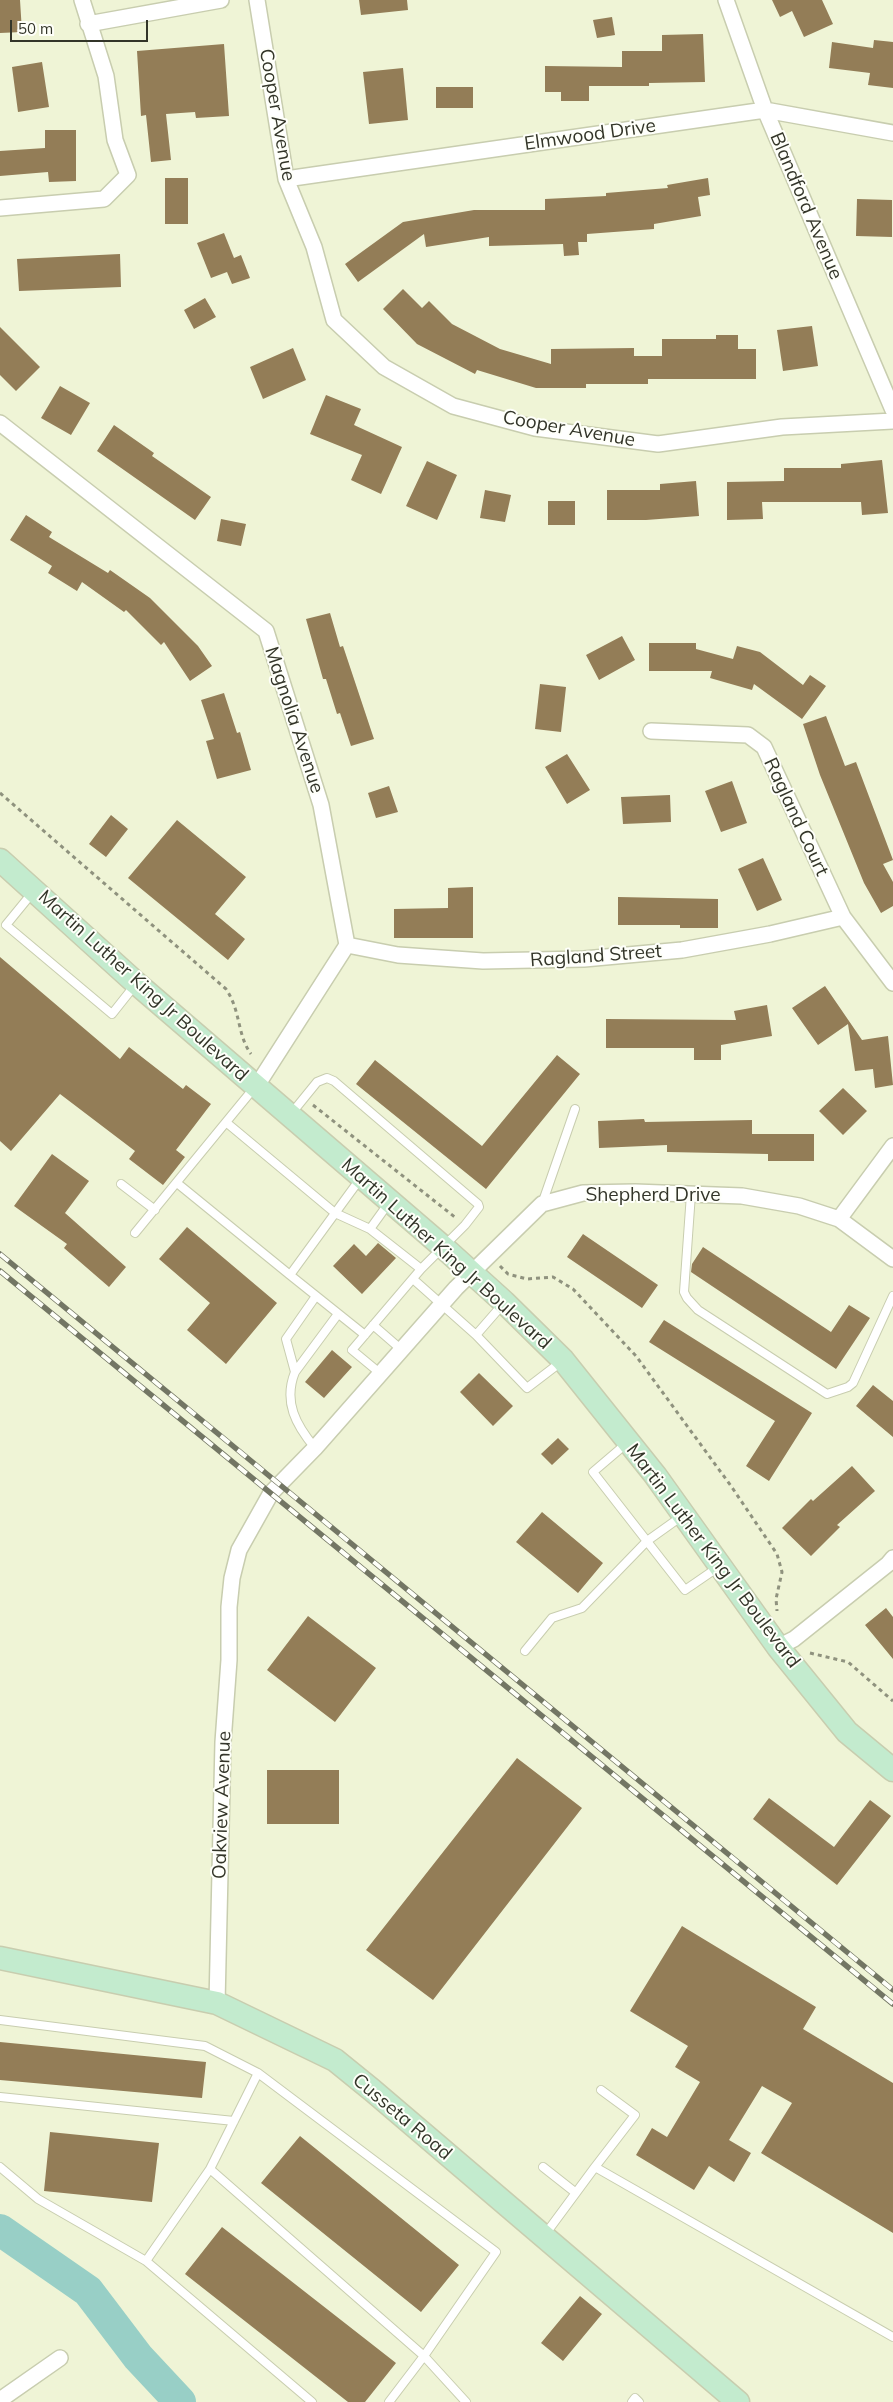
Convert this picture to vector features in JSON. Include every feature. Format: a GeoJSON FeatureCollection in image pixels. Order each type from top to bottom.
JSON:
{"type":"FeatureCollection","features":[{"type":"Feature","properties":{"kind":"main road","name":"Martin Luther King Jr Boulevard"},"geometry":{"type":"LineString","coordinates":[[0,860],[35,889],[136,983],[442,1246],[504,1302],[563,1360],[684,1515],[778,1647],[847,1732],[893,1770]]}},
{"type":"Feature","properties":{"kind":"main road","name":"Cusseta Road"},"geometry":{"type":"LineString","coordinates":[[0,1958],[217,2003],[334,2060],[372,2090],[738,2402]]}},
{"type":"Feature","properties":{"kind":"street"},"geometry":{"type":"LineString","coordinates":[[0,208],[104,198],[128,175],[114,140],[106,76],[88,24],[82,0]]}},
{"type":"Feature","properties":{"kind":"street"},"geometry":{"type":"LineString","coordinates":[[88,24],[221,0]]}},
{"type":"Feature","properties":{"kind":"street","name":"Cooper Avenue"},"geometry":{"type":"LineString","coordinates":[[258,0],[286,179],[314,247],[334,320],[384,367],[453,406],[536,428],[658,444],[782,427],[893,421]]}},
{"type":"Feature","properties":{"kind":"street","name":"Blandford Avenue"},"geometry":{"type":"LineString","coordinates":[[726,0],[765,110],[893,410]]}},
{"type":"Feature","properties":{"kind":"street","name":"Elmwood Drive"},"geometry":{"type":"LineString","coordinates":[[286,179],[765,110],[893,133]]}},
{"type":"Feature","properties":{"kind":"street","name":"Magnolia Avenue"},"geometry":{"type":"LineString","coordinates":[[0,423],[266,632],[321,805],[347,945]]}},
{"type":"Feature","properties":{"kind":"street","name":"Ragland Court"},"geometry":{"type":"LineString","coordinates":[[651,731],[748,735],[764,747],[842,917],[893,983]]}},
{"type":"Feature","properties":{"kind":"street","name":"Ragland Street"},"geometry":{"type":"LineString","coordinates":[[347,945],[398,955],[483,961],[584,959],[682,950],[770,934],[842,917]]}},
{"type":"Feature","properties":{"kind":"street"},"geometry":{"type":"LineString","coordinates":[[256,1087],[347,945]]}},
{"type":"Feature","properties":{"kind":"street"},"geometry":{"type":"LineString","coordinates":[[839,1219],[893,1146]]}},
{"type":"Feature","properties":{"kind":"street","name":"Shepherd Drive"},"geometry":{"type":"LineString","coordinates":[[280,1484],[402,1351],[470,1272],[542,1204],[583,1193],[742,1196],[790,1204],[839,1219],[893,1259]]}},
{"type":"Feature","properties":{"kind":"street","name":"Oakview Avenue"},"geometry":{"type":"LineString","coordinates":[[217,2003],[223,1742],[232,1578],[239,1550],[264,1502],[280,1484]]}},
{"type":"Feature","properties":{"kind":"street"},"geometry":{"type":"LineString","coordinates":[[778,1647],[794,1639],[893,1558]]}},
{"type":"Feature","properties":{"kind":"street"},"geometry":{"type":"LineString","coordinates":[[0,2400],[60,2358]]}},
{"type":"Feature","properties":{"kind":"lane"},"geometry":{"type":"LineString","coordinates":[[0,932],[35,889]]}},
{"type":"Feature","properties":{"kind":"lane"},"geometry":{"type":"LineString","coordinates":[[6,925],[112,1014],[136,983]]}},
{"type":"Feature","properties":{"kind":"lane"},"geometry":{"type":"LineString","coordinates":[[290,1115],[317,1082],[327,1078],[478,1204],[478,1209],[421,1269],[352,1350],[381,1374]]}},
{"type":"Feature","properties":{"kind":"lane"},"geometry":{"type":"LineString","coordinates":[[135,1233],[256,1087]]}},
{"type":"Feature","properties":{"kind":"lane"},"geometry":{"type":"LineString","coordinates":[[542,1204],[575,1109]]}},
{"type":"Feature","properties":{"kind":"lane"},"geometry":{"type":"LineString","coordinates":[[227,1123],[334,1213],[370,1228],[421,1269]]}},
{"type":"Feature","properties":{"kind":"lane"},"geometry":{"type":"LineString","coordinates":[[290,1275],[361,1178]]}},
{"type":"Feature","properties":{"kind":"lane"},"geometry":{"type":"LineString","coordinates":[[177,1183],[365,1335]]}},
{"type":"Feature","properties":{"kind":"lane"},"geometry":{"type":"LineString","coordinates":[[121,1184],[155,1210]]}},
{"type":"Feature","properties":{"kind":"lane"},"geometry":{"type":"LineString","coordinates":[[691,1194],[684,1292],[687,1298],[698,1310],[827,1394],[848,1387],[853,1382],[893,1296]]}},
{"type":"Feature","properties":{"kind":"lane"},"geometry":{"type":"LineString","coordinates":[[370,1228],[389,1202]]}},
{"type":"Feature","properties":{"kind":"lane"},"geometry":{"type":"LineString","coordinates":[[413,1279],[476,1336],[528,1388],[563,1360]]}},
{"type":"Feature","properties":{"kind":"lane"},"geometry":{"type":"LineString","coordinates":[[295,1372],[286,1339],[316,1296]]}},
{"type":"Feature","properties":{"kind":"lane"},"geometry":{"type":"LineString","coordinates":[[476,1336],[504,1302]]}},
{"type":"Feature","properties":{"kind":"lane"},"geometry":{"type":"LineString","coordinates":[[315,1448],[294,1418],[290,1401],[290,1383],[295,1372],[338,1314]]}},
{"type":"Feature","properties":{"kind":"lane"},"geometry":{"type":"LineString","coordinates":[[374,1325],[402,1351]]}},
{"type":"Feature","properties":{"kind":"lane"},"geometry":{"type":"LineString","coordinates":[[628,1442],[593,1472],[685,1590],[720,1566]]}},
{"type":"Feature","properties":{"kind":"lane"},"geometry":{"type":"LineString","coordinates":[[525,1651],[552,1618],[582,1608],[647,1542],[684,1515]]}},
{"type":"Feature","properties":{"kind":"lane"},"geometry":{"type":"LineString","coordinates":[[0,2020],[205,2046],[258,2073],[496,2252],[424,2356],[389,2402]]}},
{"type":"Feature","properties":{"kind":"lane"},"geometry":{"type":"LineString","coordinates":[[146,2261],[210,2168],[258,2073]]}},
{"type":"Feature","properties":{"kind":"lane"},"geometry":{"type":"LineString","coordinates":[[543,2237],[635,2115],[601,2090]]}},
{"type":"Feature","properties":{"kind":"lane"},"geometry":{"type":"LineString","coordinates":[[0,2097],[234,2122]]}},
{"type":"Feature","properties":{"kind":"lane"},"geometry":{"type":"LineString","coordinates":[[0,2167],[38,2199],[146,2261],[312,2402]]}},
{"type":"Feature","properties":{"kind":"lane"},"geometry":{"type":"LineString","coordinates":[[543,2167],[576,2192]]}},
{"type":"Feature","properties":{"kind":"lane"},"geometry":{"type":"LineString","coordinates":[[596,2167],[893,2337]]}},
{"type":"Feature","properties":{"kind":"lane"},"geometry":{"type":"LineString","coordinates":[[210,2168],[424,2356],[466,2402]]}},
{"type":"Feature","properties":{"kind":"lane"},"geometry":{"type":"LineString","coordinates":[[632,2402],[635,2398],[639,2402]]}},
{"type":"Feature","properties":{"kind":"building"},"geometry":{"type":"Polygon","coordinates":[[[0,0],[20,0],[22,32],[0,33],[0,0]]]}},
{"type":"Feature","properties":{"kind":"building"},"geometry":{"type":"Polygon","coordinates":[[[359,0],[407,0],[408,10],[361,15],[359,0]]]}},
{"type":"Feature","properties":{"kind":"building"},"geometry":{"type":"Polygon","coordinates":[[[772,0],[822,0],[833,24],[804,37],[792,11],[780,17],[772,0]]]}},
{"type":"Feature","properties":{"kind":"building"},"geometry":{"type":"Polygon","coordinates":[[[612,17],[615,35],[597,38],[593,20],[612,17]]]}},
{"type":"Feature","properties":{"kind":"building"},"geometry":{"type":"Polygon","coordinates":[[[703,34],[705,82],[649,83],[649,86],[589,86],[589,101],[561,101],[561,92],[545,92],[545,66],[622,67],[622,51],[662,51],[662,35],[703,34]]]}},
{"type":"Feature","properties":{"kind":"building"},"geometry":{"type":"Polygon","coordinates":[[[874,40],[893,42],[893,88],[868,85],[870,73],[829,68],[832,42],[873,48],[874,40]]]}},
{"type":"Feature","properties":{"kind":"building"},"geometry":{"type":"Polygon","coordinates":[[[224,44],[229,116],[196,118],[195,112],[166,114],[171,160],[151,162],[146,115],[141,116],[137,51],[224,44]]]}},
{"type":"Feature","properties":{"kind":"building"},"geometry":{"type":"Polygon","coordinates":[[[42,62],[49,107],[18,112],[12,67],[42,62]]]}},
{"type":"Feature","properties":{"kind":"building"},"geometry":{"type":"Polygon","coordinates":[[[403,68],[408,120],[369,124],[363,72],[403,68]]]}},
{"type":"Feature","properties":{"kind":"building"},"geometry":{"type":"Polygon","coordinates":[[[436,87],[473,87],[473,108],[436,108],[436,87]]]}},
{"type":"Feature","properties":{"kind":"building"},"geometry":{"type":"Polygon","coordinates":[[[45,130],[76,130],[76,181],[49,182],[48,172],[0,176],[0,151],[45,148],[45,130]]]}},
{"type":"Feature","properties":{"kind":"building"},"geometry":{"type":"Polygon","coordinates":[[[165,178],[188,178],[188,224],[165,224],[165,178]]]}},
{"type":"Feature","properties":{"kind":"building"},"geometry":{"type":"Polygon","coordinates":[[[708,178],[710,195],[698,197],[701,216],[654,224],[654,229],[587,234],[587,242],[578,242],[579,255],[564,256],[563,244],[489,246],[489,237],[426,247],[424,234],[358,282],[345,264],[403,222],[474,210],[545,210],[545,199],[606,196],[606,193],[668,188],[667,185],[708,178]]]}},
{"type":"Feature","properties":{"kind":"building"},"geometry":{"type":"Polygon","coordinates":[[[857,199],[892,200],[892,237],[856,236],[857,199]]]}},
{"type":"Feature","properties":{"kind":"building"},"geometry":{"type":"Polygon","coordinates":[[[224,233],[234,258],[241,255],[250,278],[232,284],[227,272],[211,278],[197,243],[224,233]]]}},
{"type":"Feature","properties":{"kind":"building"},"geometry":{"type":"Polygon","coordinates":[[[120,254],[121,287],[19,291],[17,259],[120,254]]]}},
{"type":"Feature","properties":{"kind":"building"},"geometry":{"type":"Polygon","coordinates":[[[403,289],[422,308],[429,301],[452,324],[500,349],[551,364],[551,349],[634,348],[634,356],[662,356],[662,339],[716,339],[716,335],[738,335],[738,349],[756,349],[756,379],[648,379],[648,384],[586,384],[586,388],[536,388],[477,370],[475,374],[417,344],[383,309],[403,289]]]}},
{"type":"Feature","properties":{"kind":"building"},"geometry":{"type":"Polygon","coordinates":[[[205,298],[216,317],[194,329],[184,310],[205,298]]]}},
{"type":"Feature","properties":{"kind":"building"},"geometry":{"type":"Polygon","coordinates":[[[812,326],[818,366],[783,371],[777,330],[812,326]]]}},
{"type":"Feature","properties":{"kind":"building"},"geometry":{"type":"Polygon","coordinates":[[[0,327],[40,367],[16,391],[0,375],[0,327]]]}},
{"type":"Feature","properties":{"kind":"building"},"geometry":{"type":"Polygon","coordinates":[[[293,348],[306,380],[263,399],[250,367],[293,348]]]}},
{"type":"Feature","properties":{"kind":"building"},"geometry":{"type":"Polygon","coordinates":[[[60,386],[90,403],[71,435],[41,418],[60,386]]]}},
{"type":"Feature","properties":{"kind":"building"},"geometry":{"type":"Polygon","coordinates":[[[326,395],[361,409],[354,425],[402,447],[381,494],[351,480],[362,455],[310,434],[326,395]]]}},
{"type":"Feature","properties":{"kind":"building"},"geometry":{"type":"Polygon","coordinates":[[[114,425],[154,453],[152,456],[211,497],[195,520],[97,451],[114,425]]]}},
{"type":"Feature","properties":{"kind":"building"},"geometry":{"type":"Polygon","coordinates":[[[882,460],[888,513],[862,515],[861,502],[762,502],[763,519],[727,520],[727,482],[784,481],[784,468],[841,468],[841,464],[882,460]]]}},
{"type":"Feature","properties":{"kind":"building"},"geometry":{"type":"Polygon","coordinates":[[[427,461],[457,475],[437,520],[406,506],[427,461]]]}},
{"type":"Feature","properties":{"kind":"building"},"geometry":{"type":"Polygon","coordinates":[[[696,481],[699,516],[646,520],[607,520],[607,490],[660,490],[660,484],[696,481]]]}},
{"type":"Feature","properties":{"kind":"building"},"geometry":{"type":"Polygon","coordinates":[[[485,490],[511,495],[505,522],[480,518],[485,490]]]}},
{"type":"Feature","properties":{"kind":"building"},"geometry":{"type":"Polygon","coordinates":[[[548,501],[575,501],[575,525],[548,525],[548,501]]]}},
{"type":"Feature","properties":{"kind":"building"},"geometry":{"type":"Polygon","coordinates":[[[26,515],[52,532],[49,537],[108,573],[110,570],[150,598],[198,646],[212,666],[190,681],[164,642],[161,645],[126,610],[124,612],[82,582],[77,591],[48,573],[52,566],[10,540],[26,515]]]}},
{"type":"Feature","properties":{"kind":"building"},"geometry":{"type":"Polygon","coordinates":[[[221,519],[246,524],[241,546],[217,541],[221,519]]]}},
{"type":"Feature","properties":{"kind":"building"},"geometry":{"type":"Polygon","coordinates":[[[330,613],[340,647],[343,646],[374,739],[351,746],[340,713],[337,714],[326,679],[323,679],[306,619],[330,613]]]}},
{"type":"Feature","properties":{"kind":"building"},"geometry":{"type":"Polygon","coordinates":[[[622,636],[635,660],[599,680],[586,655],[622,636]]]}},
{"type":"Feature","properties":{"kind":"building"},"geometry":{"type":"Polygon","coordinates":[[[649,643],[696,643],[696,649],[733,659],[737,646],[760,652],[803,685],[810,675],[826,686],[802,719],[754,684],[752,690],[710,678],[712,671],[649,671],[649,643]]]}},
{"type":"Feature","properties":{"kind":"building"},"geometry":{"type":"Polygon","coordinates":[[[540,684],[566,687],[561,732],[535,729],[540,684]]]}},
{"type":"Feature","properties":{"kind":"building"},"geometry":{"type":"Polygon","coordinates":[[[224,693],[237,733],[240,732],[251,770],[217,779],[206,741],[214,739],[201,700],[224,693]]]}},
{"type":"Feature","properties":{"kind":"building"},"geometry":{"type":"Polygon","coordinates":[[[826,716],[845,766],[856,762],[893,860],[883,864],[893,882],[893,906],[881,913],[864,883],[820,775],[803,724],[826,716]]]}},
{"type":"Feature","properties":{"kind":"building"},"geometry":{"type":"Polygon","coordinates":[[[567,754],[590,790],[567,804],[545,767],[567,754]]]}},
{"type":"Feature","properties":{"kind":"building"},"geometry":{"type":"Polygon","coordinates":[[[732,781],[747,823],[721,832],[705,791],[732,781]]]}},
{"type":"Feature","properties":{"kind":"building"},"geometry":{"type":"Polygon","coordinates":[[[389,786],[398,812],[376,818],[368,793],[389,786]]]}},
{"type":"Feature","properties":{"kind":"building"},"geometry":{"type":"Polygon","coordinates":[[[670,795],[671,822],[623,824],[621,797],[670,795]]]}},
{"type":"Feature","properties":{"kind":"building"},"geometry":{"type":"Polygon","coordinates":[[[111,815],[128,829],[106,857],[89,844],[111,815]]]}},
{"type":"Feature","properties":{"kind":"building"},"geometry":{"type":"Polygon","coordinates":[[[177,820],[246,877],[215,914],[245,939],[228,960],[128,878],[177,820]]]}},
{"type":"Feature","properties":{"kind":"building"},"geometry":{"type":"Polygon","coordinates":[[[763,858],[782,900],[757,911],[738,869],[763,858]]]}},
{"type":"Feature","properties":{"kind":"building"},"geometry":{"type":"Polygon","coordinates":[[[473,887],[473,938],[394,938],[394,909],[448,908],[448,888],[473,887]]]}},
{"type":"Feature","properties":{"kind":"building"},"geometry":{"type":"Polygon","coordinates":[[[618,897],[718,899],[718,928],[680,928],[680,925],[618,925],[618,897]]]}},
{"type":"Feature","properties":{"kind":"building"},"geometry":{"type":"Polygon","coordinates":[[[0,957],[120,1059],[129,1047],[183,1089],[186,1085],[211,1104],[176,1150],[185,1157],[163,1185],[129,1159],[135,1151],[60,1094],[11,1151],[0,1141],[0,957]]]}},
{"type":"Feature","properties":{"kind":"building"},"geometry":{"type":"Polygon","coordinates":[[[825,986],[862,1040],[888,1036],[893,1085],[875,1088],[873,1069],[855,1071],[848,1024],[818,1045],[792,1008],[825,986]]]}},
{"type":"Feature","properties":{"kind":"building"},"geometry":{"type":"Polygon","coordinates":[[[767,1005],[772,1036],[721,1045],[721,1060],[694,1060],[694,1048],[606,1048],[606,1019],[736,1020],[734,1011],[767,1005]]]}},
{"type":"Feature","properties":{"kind":"building"},"geometry":{"type":"Polygon","coordinates":[[[557,1055],[580,1074],[486,1189],[356,1084],[375,1060],[482,1146],[557,1055]]]}},
{"type":"Feature","properties":{"kind":"building"},"geometry":{"type":"Polygon","coordinates":[[[843,1088],[867,1111],[843,1135],[819,1111],[843,1088]]]}},
{"type":"Feature","properties":{"kind":"building"},"geometry":{"type":"Polygon","coordinates":[[[644,1119],[645,1122],[752,1120],[752,1134],[814,1134],[814,1161],[768,1161],[768,1154],[667,1152],[667,1145],[599,1148],[598,1121],[644,1119]]]}},
{"type":"Feature","properties":{"kind":"building"},"geometry":{"type":"Polygon","coordinates":[[[52,1154],[89,1181],[65,1213],[126,1267],[109,1287],[64,1248],[67,1244],[14,1206],[52,1154]]]}},
{"type":"Feature","properties":{"kind":"building"},"geometry":{"type":"Polygon","coordinates":[[[187,1227],[277,1303],[226,1364],[187,1330],[210,1303],[159,1259],[187,1227]]]}},
{"type":"Feature","properties":{"kind":"building"},"geometry":{"type":"Polygon","coordinates":[[[583,1234],[658,1285],[642,1308],[567,1257],[583,1234]]]}},
{"type":"Feature","properties":{"kind":"building"},"geometry":{"type":"Polygon","coordinates":[[[378,1243],[396,1258],[362,1294],[333,1266],[354,1244],[366,1256],[378,1243]]]}},
{"type":"Feature","properties":{"kind":"building"},"geometry":{"type":"Polygon","coordinates":[[[703,1247],[831,1332],[849,1305],[870,1318],[836,1369],[691,1272],[692,1264],[703,1247]]]}},
{"type":"Feature","properties":{"kind":"building"},"geometry":{"type":"Polygon","coordinates":[[[664,1320],[812,1413],[769,1481],[746,1466],[775,1421],[649,1342],[664,1320]]]}},
{"type":"Feature","properties":{"kind":"building"},"geometry":{"type":"Polygon","coordinates":[[[332,1350],[352,1367],[324,1398],[305,1382],[332,1350]]]}},
{"type":"Feature","properties":{"kind":"building"},"geometry":{"type":"Polygon","coordinates":[[[479,1373],[513,1406],[493,1426],[460,1392],[479,1373]]]}},
{"type":"Feature","properties":{"kind":"building"},"geometry":{"type":"Polygon","coordinates":[[[873,1385],[893,1401],[893,1437],[856,1406],[873,1385]]]}},
{"type":"Feature","properties":{"kind":"building"},"geometry":{"type":"Polygon","coordinates":[[[558,1438],[569,1449],[552,1465],[541,1454],[558,1438]]]}},
{"type":"Feature","properties":{"kind":"building"},"geometry":{"type":"Polygon","coordinates":[[[852,1466],[875,1491],[837,1525],[840,1527],[811,1556],[782,1528],[811,1499],[813,1501],[852,1466]]]}},
{"type":"Feature","properties":{"kind":"building"},"geometry":{"type":"Polygon","coordinates":[[[542,1512],[603,1563],[578,1593],[516,1542],[542,1512]]]}},
{"type":"Feature","properties":{"kind":"building"},"geometry":{"type":"Polygon","coordinates":[[[886,1608],[893,1617],[893,1659],[865,1625],[886,1608]]]}},
{"type":"Feature","properties":{"kind":"building"},"geometry":{"type":"Polygon","coordinates":[[[308,1616],[376,1668],[335,1722],[267,1670],[308,1616]]]}},
{"type":"Feature","properties":{"kind":"building"},"geometry":{"type":"Polygon","coordinates":[[[517,1758],[582,1808],[433,2000],[366,1950],[517,1758]]]}},
{"type":"Feature","properties":{"kind":"building"},"geometry":{"type":"Polygon","coordinates":[[[267,1770],[339,1770],[339,1824],[267,1824],[267,1770]]]}},
{"type":"Feature","properties":{"kind":"building"},"geometry":{"type":"Polygon","coordinates":[[[769,1798],[834,1847],[870,1800],[891,1816],[837,1885],[753,1819],[769,1798]]]}},
{"type":"Feature","properties":{"kind":"building"},"geometry":{"type":"Polygon","coordinates":[[[682,1926],[816,2007],[803,2029],[893,2083],[893,2233],[761,2153],[792,2103],[762,2086],[729,2140],[751,2153],[734,2182],[709,2166],[694,2190],[636,2155],[652,2128],[667,2137],[700,2082],[675,2067],[688,2046],[630,2011],[682,1926]]]}},
{"type":"Feature","properties":{"kind":"building"},"geometry":{"type":"Polygon","coordinates":[[[0,2042],[206,2062],[202,2098],[0,2080],[0,2042]]]}},
{"type":"Feature","properties":{"kind":"building"},"geometry":{"type":"Polygon","coordinates":[[[50,2132],[159,2143],[152,2202],[44,2191],[50,2132]]]}},
{"type":"Feature","properties":{"kind":"building"},"geometry":{"type":"Polygon","coordinates":[[[300,2136],[459,2265],[421,2312],[261,2183],[300,2136]]]}},
{"type":"Feature","properties":{"kind":"building"},"geometry":{"type":"Polygon","coordinates":[[[222,2227],[396,2363],[365,2402],[348,2402],[185,2274],[222,2227]]]}},
{"type":"Feature","properties":{"kind":"building"},"geometry":{"type":"Polygon","coordinates":[[[580,2296],[602,2314],[563,2361],[541,2343],[580,2296]]]}},
{"type":"Feature","properties":{"kind":"waterway"},"geometry":{"type":"LineString","coordinates":[[0,2230],[88,2291],[138,2357],[180,2402]]}},
{"type":"Feature","properties":{"kind":"railway"},"geometry":{"type":"LineString","coordinates":[[0,1254],[893,1990]]}},
{"type":"Feature","properties":{"kind":"railway"},"geometry":{"type":"LineString","coordinates":[[0,1271],[893,2004]]}}]}
